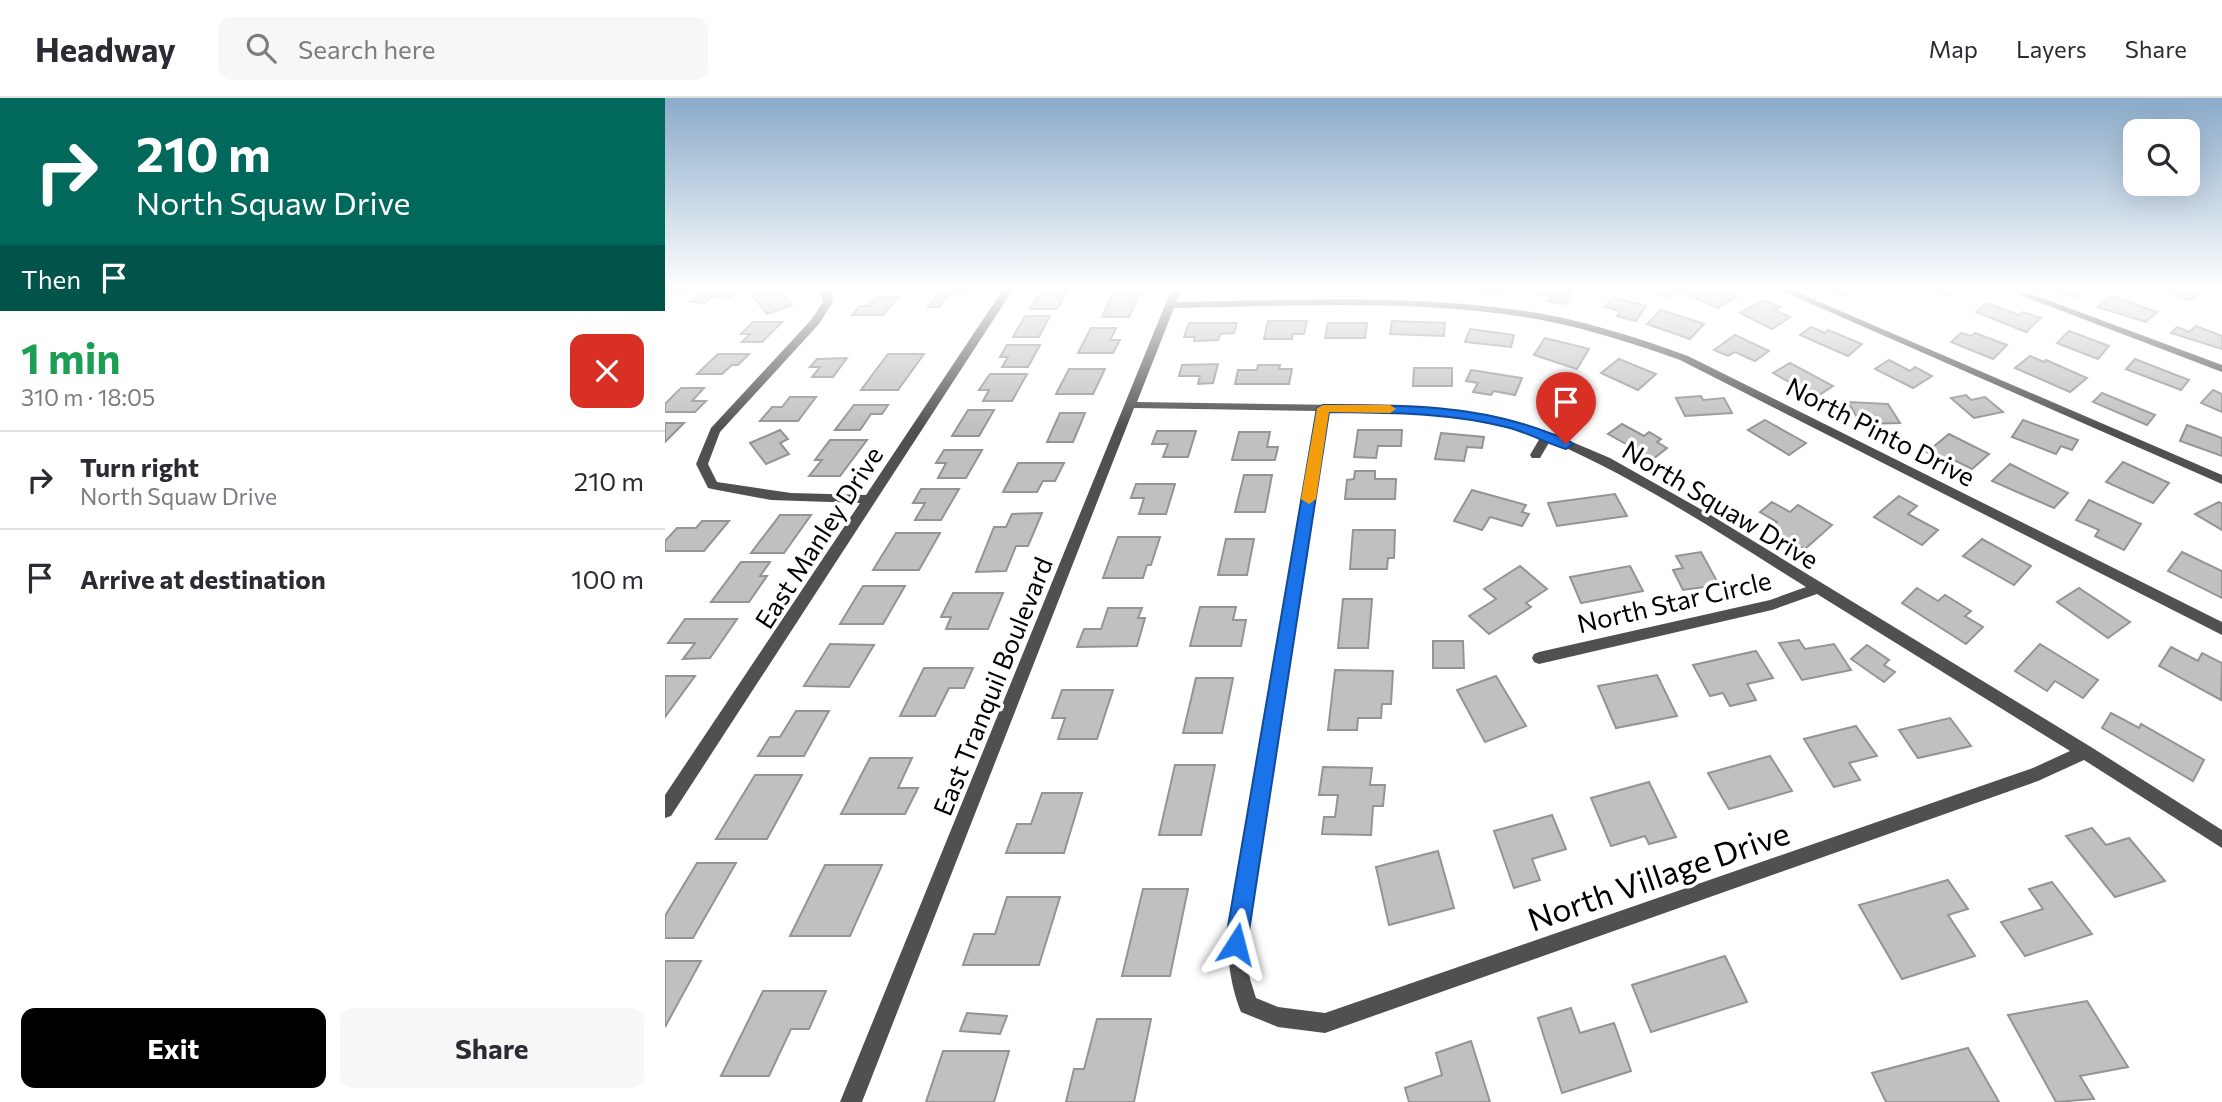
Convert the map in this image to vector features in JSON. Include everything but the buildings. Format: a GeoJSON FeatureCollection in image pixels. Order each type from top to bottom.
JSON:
{"type":"FeatureCollection","features":[{"type":"Feature","properties":{"kind":"street"},"geometry":{"type":"LineString","coordinates":[[803,335],[715,431],[702,464],[712,485],[751,495],[809,500],[870,499]]}},
{"type":"Feature","properties":{"kind":"street","name":"East Manley Drive"},"geometry":{"type":"LineString","coordinates":[[665,810],[978,335]]}},
{"type":"Feature","properties":{"kind":"street","name":"East Tranquil Boulevard"},"geometry":{"type":"LineString","coordinates":[[851,1102],[1159,335]]}},
{"type":"Feature","properties":{"kind":"street","name":"North Pinto Drive"},"geometry":{"type":"LineString","coordinates":[[1619,335],[1684,358],[2222,629]]}},
{"type":"Feature","properties":{"kind":"street"},"geometry":{"type":"LineString","coordinates":[[1888,335],[2222,480]]}},
{"type":"Feature","properties":{"kind":"street"},"geometry":{"type":"LineString","coordinates":[[2131,335],[2222,369]]}},
{"type":"Feature","properties":{"kind":"street","name":"North Squaw Drive"},"geometry":{"type":"LineString","coordinates":[[1132,405],[1420,409],[1512,424],[1547,436],[1606,461],[2085,752],[2222,840]]}},
{"type":"Feature","properties":{"kind":"street","name":"North Village Drive"},"geometry":{"type":"LineString","coordinates":[[1323,408],[1236,944],[1240,979],[1248,1005],[1278,1017],[1325,1023],[2038,774],[2085,752]]}},
{"type":"Feature","properties":{"kind":"street"},"geometry":{"type":"LineString","coordinates":[[1536,455],[1547,436]]}},
{"type":"Feature","properties":{"kind":"street","name":"North Star Circle"},"geometry":{"type":"LineString","coordinates":[[1539,659],[1772,605],[1818,588]]}},
{"type":"Feature","properties":{"kind":"slow traffic"},"geometry":{"type":"LineString","coordinates":[[1309,499],[1323,408],[1390,409]]}},
{"type":"Feature","properties":{"kind":"route"},"geometry":{"type":"LineString","coordinates":[[1236,944],[1323,408],[1420,409],[1471,416],[1512,424],[1566,444]]}}]}
